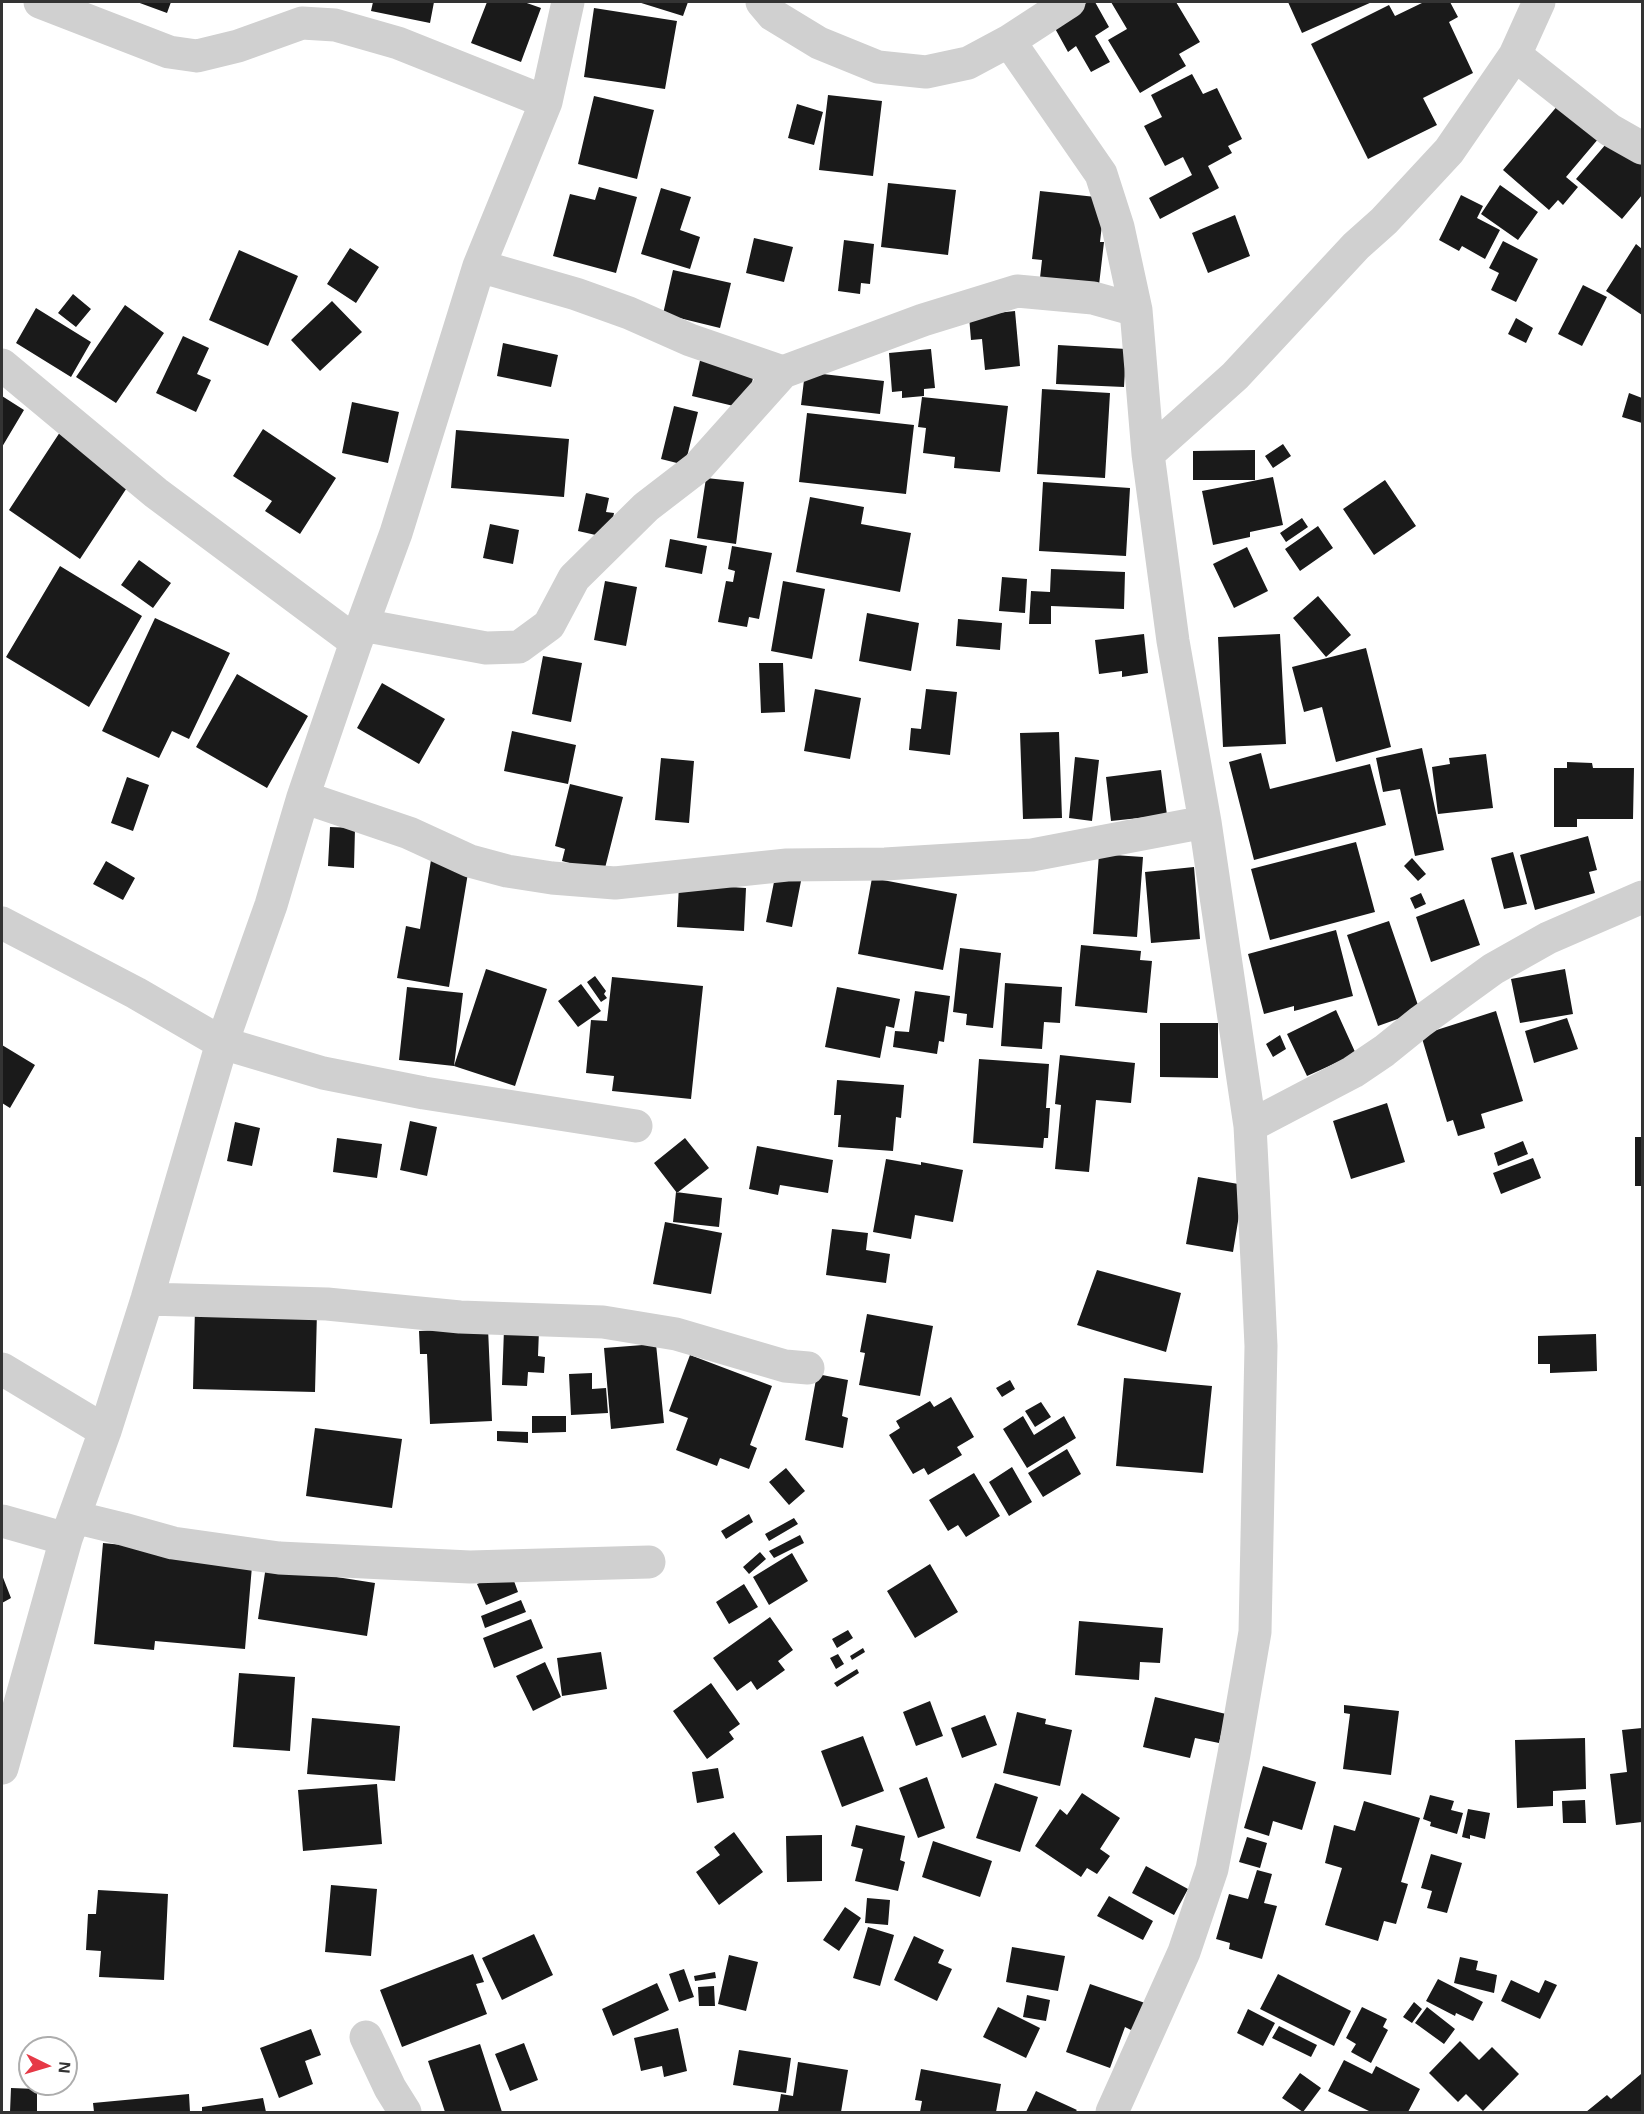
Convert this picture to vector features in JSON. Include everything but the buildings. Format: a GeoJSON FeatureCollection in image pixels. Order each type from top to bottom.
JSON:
{"type":"FeatureCollection","features":[{"type":"Feature","properties":{"kind":"street"},"geometry":{"type":"LineString","coordinates":[[40,2],[169,52],[197,56],[238,46],[302,23],[335,25],[398,43],[546,102]]}},
{"type":"Feature","properties":{"kind":"street"},"geometry":{"type":"LineString","coordinates":[[2,1768],[70,1528],[105,1431],[147,1299],[222,1043],[271,905],[303,797],[396,532],[479,266],[546,102],[568,2]]}},
{"type":"Feature","properties":{"kind":"street"},"geometry":{"type":"LineString","coordinates":[[762,2],[773,15],[819,43],[878,67],[926,72],[968,63],[1069,2]]}},
{"type":"Feature","properties":{"kind":"street"},"geometry":{"type":"LineString","coordinates":[[1148,454],[1235,376],[1356,246],[1384,221],[1449,151],[1515,54],[1539,2]]}},
{"type":"Feature","properties":{"kind":"street"},"geometry":{"type":"LineString","coordinates":[[1009,40],[1101,174],[1118,227],[1136,310],[1148,454],[1173,641],[1205,822],[1250,1126],[1261,1346],[1255,1632],[1212,1869],[1184,1952],[1112,2112]]}},
{"type":"Feature","properties":{"kind":"street"},"geometry":{"type":"LineString","coordinates":[[1515,54],[1610,130],[1642,148]]}},
{"type":"Feature","properties":{"kind":"street"},"geometry":{"type":"LineString","coordinates":[[479,266],[576,294],[629,313],[690,340],[783,372]]}},
{"type":"Feature","properties":{"kind":"street"},"geometry":{"type":"LineString","coordinates":[[2,365],[156,493],[359,634],[486,648],[519,647],[549,626],[574,578],[646,507],[698,466],[783,372],[923,320],[1017,291],[1094,298],[1136,310]]}},
{"type":"Feature","properties":{"kind":"street"},"geometry":{"type":"LineString","coordinates":[[303,797],[409,833],[470,861],[507,871],[552,878],[615,883],[787,865],[885,864],[1032,855],[1205,822]]}},
{"type":"Feature","properties":{"kind":"street"},"geometry":{"type":"LineString","coordinates":[[1250,1126],[1353,1072],[1384,1052],[1420,1022],[1493,969],[1548,938],[1642,897]]}},
{"type":"Feature","properties":{"kind":"street"},"geometry":{"type":"LineString","coordinates":[[2,923],[136,993],[222,1043],[323,1073],[424,1093],[636,1126]]}},
{"type":"Feature","properties":{"kind":"street"},"geometry":{"type":"LineString","coordinates":[[147,1299],[327,1304],[460,1317],[603,1322],[676,1334],[785,1366],[808,1368]]}},
{"type":"Feature","properties":{"kind":"street"},"geometry":{"type":"LineString","coordinates":[[2,1369],[105,1431]]}},
{"type":"Feature","properties":{"kind":"street"},"geometry":{"type":"LineString","coordinates":[[2,1521],[70,1528],[279,1558],[470,1568],[649,1562]]}},
{"type":"Feature","properties":{"kind":"street"},"geometry":{"type":"LineString","coordinates":[[366,2037],[390,2088],[405,2112]]}}]}
